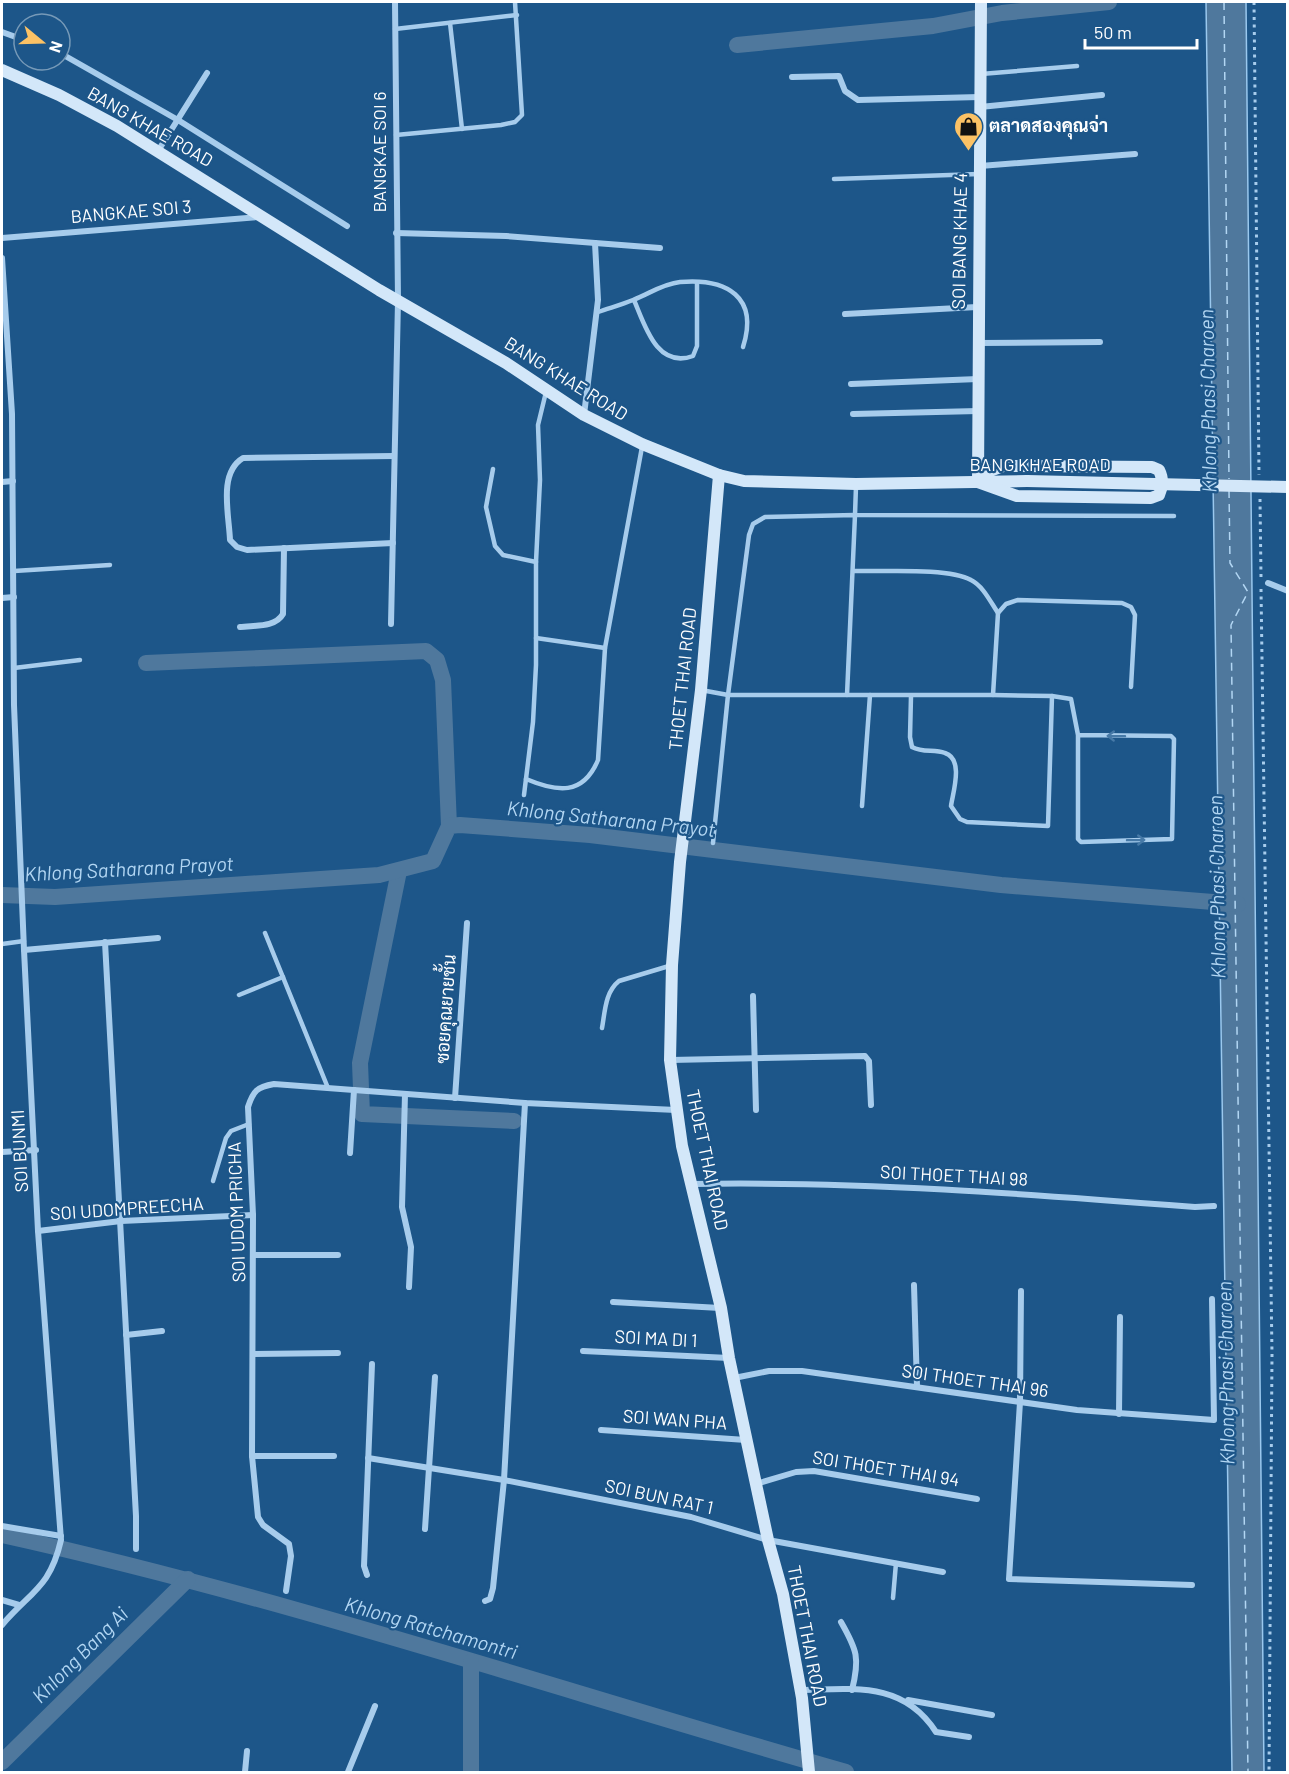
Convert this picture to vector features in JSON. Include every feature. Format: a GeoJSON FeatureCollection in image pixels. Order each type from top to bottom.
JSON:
{"type":"FeatureCollection","features":[{"type":"Feature","properties":{"kind":"main road","name":"SOI BANG KHAE 4"},"geometry":{"type":"LineString","coordinates":[[978,482],[977,307],[981,2]]}},
{"type":"Feature","properties":{"kind":"main road","name":"BANG KHAE ROAD"},"geometry":{"type":"LineString","coordinates":[[2,70],[59,95],[158,151],[398,302],[506,363],[584,415],[642,444],[720,475],[744,481],[856,484],[1027,481],[1287,488]]}},
{"type":"Feature","properties":{"kind":"main road"},"geometry":{"type":"LineString","coordinates":[[1003,466],[1152,467],[1159,470],[1162,476],[1160,495],[1151,498],[1017,496],[978,482],[992,470],[1003,466]]}},
{"type":"Feature","properties":{"kind":"main road","name":"THOET THAI ROAD"},"geometry":{"type":"LineString","coordinates":[[720,475],[701,690],[680,862],[672,965],[670,1060],[682,1146],[721,1308],[729,1358],[768,1540],[783,1594],[801,1690],[809,1773]]}},
{"type":"Feature","properties":{"kind":"street","name":"BANGKAE SOI 6"},"geometry":{"type":"LineString","coordinates":[[391,624],[398,302],[394,135],[395,2]]}},
{"type":"Feature","properties":{"kind":"street"},"geometry":{"type":"LineString","coordinates":[[72,60],[178,120],[347,226]]}},
{"type":"Feature","properties":{"kind":"street"},"geometry":{"type":"LineString","coordinates":[[158,151],[207,73]]}},
{"type":"Feature","properties":{"kind":"street"},"geometry":{"type":"LineString","coordinates":[[792,77],[839,76],[845,92],[858,100],[980,102],[1102,95]]}},
{"type":"Feature","properties":{"kind":"street"},"geometry":{"type":"LineString","coordinates":[[979,170],[1135,154]]}},
{"type":"Feature","properties":{"kind":"street","name":"BANGKAE SOI 3"},"geometry":{"type":"LineString","coordinates":[[2,238],[263,217]]}},
{"type":"Feature","properties":{"kind":"street"},"geometry":{"type":"LineString","coordinates":[[396,233],[506,236],[660,248]]}},
{"type":"Feature","properties":{"kind":"street"},"geometry":{"type":"LineString","coordinates":[[584,415],[598,312],[595,243]]}},
{"type":"Feature","properties":{"kind":"street","name":"SOI BUNMI"},"geometry":{"type":"LineString","coordinates":[[2,258],[3,330],[12,414],[14,668],[24,950],[36,1150],[38,1231],[61,1538],[56,1563],[37,1592],[19,1605],[2,1625]]}},
{"type":"Feature","properties":{"kind":"street"},"geometry":{"type":"LineString","coordinates":[[845,315],[977,307]]}},
{"type":"Feature","properties":{"kind":"street"},"geometry":{"type":"LineString","coordinates":[[977,343],[1100,342]]}},
{"type":"Feature","properties":{"kind":"street"},"geometry":{"type":"LineString","coordinates":[[851,384],[978,379]]}},
{"type":"Feature","properties":{"kind":"street"},"geometry":{"type":"LineString","coordinates":[[853,414],[978,411]]}},
{"type":"Feature","properties":{"kind":"street"},"geometry":{"type":"LineString","coordinates":[[393,543],[247,550],[237,547],[230,540],[228,474],[234,463],[243,458],[394,456]]}},
{"type":"Feature","properties":{"kind":"street"},"geometry":{"type":"LineString","coordinates":[[2,482],[13,481]]}},
{"type":"Feature","properties":{"kind":"street"},"geometry":{"type":"LineString","coordinates":[[240,627],[270,624],[280,620],[283,614],[284,548]]}},
{"type":"Feature","properties":{"kind":"street"},"geometry":{"type":"LineString","coordinates":[[1268,583],[1287,591]]}},
{"type":"Feature","properties":{"kind":"street"},"geometry":{"type":"LineString","coordinates":[[2,598],[14,597]]}},
{"type":"Feature","properties":{"kind":"street","name":"ซอยคุณยายชั้น"},"geometry":{"type":"LineString","coordinates":[[455,1098],[467,923]]}},
{"type":"Feature","properties":{"kind":"street"},"geometry":{"type":"LineString","coordinates":[[24,950],[158,938]]}},
{"type":"Feature","properties":{"kind":"street"},"geometry":{"type":"LineString","coordinates":[[105,942],[136,1549]]}},
{"type":"Feature","properties":{"kind":"street"},"geometry":{"type":"LineString","coordinates":[[753,996],[756,1110]]}},
{"type":"Feature","properties":{"kind":"street"},"geometry":{"type":"LineString","coordinates":[[670,1060],[865,1056],[869,1061],[871,1104]]}},
{"type":"Feature","properties":{"kind":"street","name":"SOI UDOM PRICHA"},"geometry":{"type":"LineString","coordinates":[[286,1591],[291,1557],[289,1544],[263,1525],[258,1517],[252,1456],[254,1255],[248,1107],[253,1092],[262,1086],[274,1084],[525,1103],[676,1110]]}},
{"type":"Feature","properties":{"kind":"street"},"geometry":{"type":"LineString","coordinates":[[350,1153],[354,1090]]}},
{"type":"Feature","properties":{"kind":"street"},"geometry":{"type":"LineString","coordinates":[[405,1094],[402,1207],[411,1247],[409,1287]]}},
{"type":"Feature","properties":{"kind":"street"},"geometry":{"type":"LineString","coordinates":[[485,1601],[490,1599],[493,1588],[504,1480],[525,1103]]}},
{"type":"Feature","properties":{"kind":"street"},"geometry":{"type":"LineString","coordinates":[[2,1152],[36,1150]]}},
{"type":"Feature","properties":{"kind":"street","name":"SOI THOET THAI 98"},"geometry":{"type":"LineString","coordinates":[[692,1184],[803,1184],[1076,1198],[1195,1207],[1214,1206]]}},
{"type":"Feature","properties":{"kind":"street","name":"SOI UDOMPREECHA"},"geometry":{"type":"LineString","coordinates":[[38,1231],[121,1221],[253,1215]]}},
{"type":"Feature","properties":{"kind":"street"},"geometry":{"type":"LineString","coordinates":[[254,1255],[338,1255]]}},
{"type":"Feature","properties":{"kind":"street"},"geometry":{"type":"LineString","coordinates":[[914,1285],[917,1387]]}},
{"type":"Feature","properties":{"kind":"street"},"geometry":{"type":"LineString","coordinates":[[1021,1292],[1020,1402],[1009,1579],[1192,1585]]}},
{"type":"Feature","properties":{"kind":"street","name":"SOI THOET THAI 96"},"geometry":{"type":"LineString","coordinates":[[734,1378],[770,1371],[802,1371],[1119,1414],[1214,1420],[1212,1299]]}},
{"type":"Feature","properties":{"kind":"street"},"geometry":{"type":"LineString","coordinates":[[613,1302],[721,1308]]}},
{"type":"Feature","properties":{"kind":"street"},"geometry":{"type":"LineString","coordinates":[[1119,1414],[1120,1317]]}},
{"type":"Feature","properties":{"kind":"street"},"geometry":{"type":"LineString","coordinates":[[126,1335],[162,1331]]}},
{"type":"Feature","properties":{"kind":"street","name":"SOI MA DI 1"},"geometry":{"type":"LineString","coordinates":[[583,1351],[729,1358]]}},
{"type":"Feature","properties":{"kind":"street"},"geometry":{"type":"LineString","coordinates":[[254,1354],[338,1353]]}},
{"type":"Feature","properties":{"kind":"street"},"geometry":{"type":"LineString","coordinates":[[367,1575],[364,1566],[372,1364]]}},
{"type":"Feature","properties":{"kind":"street"},"geometry":{"type":"LineString","coordinates":[[425,1529],[431,1469],[435,1377]]}},
{"type":"Feature","properties":{"kind":"street","name":"SOI WAN PHA"},"geometry":{"type":"LineString","coordinates":[[601,1430],[746,1440]]}},
{"type":"Feature","properties":{"kind":"street"},"geometry":{"type":"LineString","coordinates":[[252,1456],[334,1456]]}},
{"type":"Feature","properties":{"kind":"street","name":"SOI BUN RAT 1"},"geometry":{"type":"LineString","coordinates":[[368,1458],[504,1480],[691,1517],[768,1540],[943,1572]]}},
{"type":"Feature","properties":{"kind":"street","name":"SOI THOET THAI 94"},"geometry":{"type":"LineString","coordinates":[[756,1484],[796,1472],[814,1471],[976,1499]]}},
{"type":"Feature","properties":{"kind":"street"},"geometry":{"type":"LineString","coordinates":[[2,1526],[61,1538]]}},
{"type":"Feature","properties":{"kind":"street"},"geometry":{"type":"LineString","coordinates":[[2,1600],[19,1605]]}},
{"type":"Feature","properties":{"kind":"street"},"geometry":{"type":"LineString","coordinates":[[842,1622],[856,1649],[857,1670],[852,1689]]}},
{"type":"Feature","properties":{"kind":"street"},"geometry":{"type":"LineString","coordinates":[[801,1690],[852,1689],[891,1694],[915,1707],[936,1732],[969,1737]]}},
{"type":"Feature","properties":{"kind":"street"},"geometry":{"type":"LineString","coordinates":[[905,1700],[992,1715]]}},
{"type":"Feature","properties":{"kind":"street"},"geometry":{"type":"LineString","coordinates":[[348,1773],[375,1706]]}},
{"type":"Feature","properties":{"kind":"street"},"geometry":{"type":"LineString","coordinates":[[245,1773],[247,1751]]}},
{"type":"Feature","properties":{"kind":"lane"},"geometry":{"type":"LineString","coordinates":[[394,135],[501,125],[515,122],[522,115],[515,2]]}},
{"type":"Feature","properties":{"kind":"lane"},"geometry":{"type":"LineString","coordinates":[[395,29],[517,15]]}},
{"type":"Feature","properties":{"kind":"lane"},"geometry":{"type":"LineString","coordinates":[[450,23],[462,129]]}},
{"type":"Feature","properties":{"kind":"lane"},"geometry":{"type":"LineString","coordinates":[[980,75],[1077,66]]}},
{"type":"Feature","properties":{"kind":"lane"},"geometry":{"type":"LineString","coordinates":[[834,179],[979,170]]}},
{"type":"Feature","properties":{"kind":"lane"},"geometry":{"type":"LineString","coordinates":[[598,312],[634,300],[658,288],[680,282],[697,283],[734,292],[747,309],[749,330],[743,346]]}},
{"type":"Feature","properties":{"kind":"lane"},"geometry":{"type":"LineString","coordinates":[[634,300],[652,341],[667,356],[683,360],[693,356],[697,346],[697,283]]}},
{"type":"Feature","properties":{"kind":"lane"},"geometry":{"type":"LineString","coordinates":[[524,795],[533,722],[540,480],[538,425],[546,389]]}},
{"type":"Feature","properties":{"kind":"lane"},"geometry":{"type":"LineString","coordinates":[[526,779],[551,789],[560,789],[582,783],[592,775],[598,760],[605,648],[642,444]]}},
{"type":"Feature","properties":{"kind":"lane"},"geometry":{"type":"LineString","coordinates":[[494,469],[486,507],[495,546],[503,555],[536,562]]}},
{"type":"Feature","properties":{"kind":"lane"},"geometry":{"type":"LineString","coordinates":[[847,695],[856,484]]}},
{"type":"Feature","properties":{"kind":"lane"},"geometry":{"type":"LineString","coordinates":[[713,843],[728,695],[749,535],[753,524],[765,517],[855,515],[1174,516]]}},
{"type":"Feature","properties":{"kind":"lane"},"geometry":{"type":"LineString","coordinates":[[14,571],[110,565]]}},
{"type":"Feature","properties":{"kind":"lane"},"geometry":{"type":"LineString","coordinates":[[853,571],[953,573],[971,580],[981,588],[998,613],[993,695]]}},
{"type":"Feature","properties":{"kind":"lane"},"geometry":{"type":"LineString","coordinates":[[998,613],[1006,604],[1018,600],[1122,603],[1131,607],[1135,615],[1131,687]]}},
{"type":"Feature","properties":{"kind":"lane"},"geometry":{"type":"LineString","coordinates":[[536,638],[605,648]]}},
{"type":"Feature","properties":{"kind":"lane"},"geometry":{"type":"LineString","coordinates":[[14,668],[80,660]]}},
{"type":"Feature","properties":{"kind":"lane"},"geometry":{"type":"LineString","coordinates":[[701,690],[728,695],[1052,696],[1072,701],[1078,735],[1078,839],[1081,842],[1172,839],[1174,739],[1171,736],[1078,735]]}},
{"type":"Feature","properties":{"kind":"lane"},"geometry":{"type":"LineString","coordinates":[[862,806],[870,695]]}},
{"type":"Feature","properties":{"kind":"lane"},"geometry":{"type":"LineString","coordinates":[[911,696],[910,737],[912,747],[920,751],[945,753],[952,758],[956,766],[951,807],[960,819],[967,822],[1048,826],[1050,822],[1052,696]]}},
{"type":"Feature","properties":{"kind":"lane"},"geometry":{"type":"LineString","coordinates":[[265,933],[328,1088]]}},
{"type":"Feature","properties":{"kind":"lane"},"geometry":{"type":"LineString","coordinates":[[2,944],[24,941]]}},
{"type":"Feature","properties":{"kind":"lane"},"geometry":{"type":"LineString","coordinates":[[602,1028],[609,993],[614,985],[619,981],[672,965]]}},
{"type":"Feature","properties":{"kind":"lane"},"geometry":{"type":"LineString","coordinates":[[238,995],[283,977]]}},
{"type":"Feature","properties":{"kind":"lane"},"geometry":{"type":"LineString","coordinates":[[213,1181],[226,1138],[231,1131],[249,1124]]}},
{"type":"Feature","properties":{"kind":"lane"},"geometry":{"type":"LineString","coordinates":[[893,1598],[896,1563]]}},
{"type":"Feature","properties":{"kind":"path"},"geometry":{"type":"LineString","coordinates":[[1254,2],[1259,486]]}},
{"type":"Feature","properties":{"kind":"path"},"geometry":{"type":"LineString","coordinates":[[1259,496],[1272,1354],[1269,1773]]}},
{"type":"Feature","properties":{"kind":"water"},"geometry":{"type":"Polygon","coordinates":[[[1206,2],[1246,2],[1264,1772],[1232,1772],[1206,2]]]}},
{"type":"Feature","properties":{"kind":"waterway"},"geometry":{"type":"LineString","coordinates":[[737,45],[933,26],[1002,13],[1109,2]]}},
{"type":"Feature","properties":{"kind":"waterway"},"geometry":{"type":"LineString","coordinates":[[146,663],[426,651],[437,660],[443,680],[449,826]]}},
{"type":"Feature","properties":{"kind":"waterway","name":"Khlong Satharana Prayot"},"geometry":{"type":"LineString","coordinates":[[2,895],[55,897],[379,875],[433,861],[449,826],[460,825],[590,835],[1001,885],[1238,904]]}},
{"type":"Feature","properties":{"kind":"waterway"},"geometry":{"type":"LineString","coordinates":[[399,871],[360,1063],[362,1114],[514,1121]]}},
{"type":"Feature","properties":{"kind":"waterway","name":"Khlong Ratchamontri"},"geometry":{"type":"LineString","coordinates":[[2,1535],[215,1587],[846,1772]]}},
{"type":"Feature","properties":{"kind":"waterway","name":"Khlong Bang Ai"},"geometry":{"type":"LineString","coordinates":[[2,1762],[188,1579]]}},
{"type":"Feature","properties":{"kind":"waterway"},"geometry":{"type":"LineString","coordinates":[[471,1662],[471,1772]]}},
{"type":"Feature","properties":{"kind":"ferry route"},"geometry":{"type":"LineString","coordinates":[[1224,2],[1229,479]]}},
{"type":"Feature","properties":{"kind":"ferry route"},"geometry":{"type":"LineString","coordinates":[[1229,490],[1230,563],[1248,592],[1231,625],[1248,1772]]}},
{"type":"Feature","properties":{"kind":"place","name":"ตลาดสองคุณจ่า"},"geometry":{"type":"Point","coordinates":[968,152]}},
{"type":"Feature","properties":{"kind":"water label","name":"Khlong Phasi Charoen"},"geometry":{"type":"Point","coordinates":[1208,401]}},
{"type":"Feature","properties":{"kind":"water label","name":"Khlong Phasi Charoen"},"geometry":{"type":"Point","coordinates":[1217,887]}},
{"type":"Feature","properties":{"kind":"water label","name":"Khlong Phasi Charoen"},"geometry":{"type":"Point","coordinates":[1226,1373]}}]}
